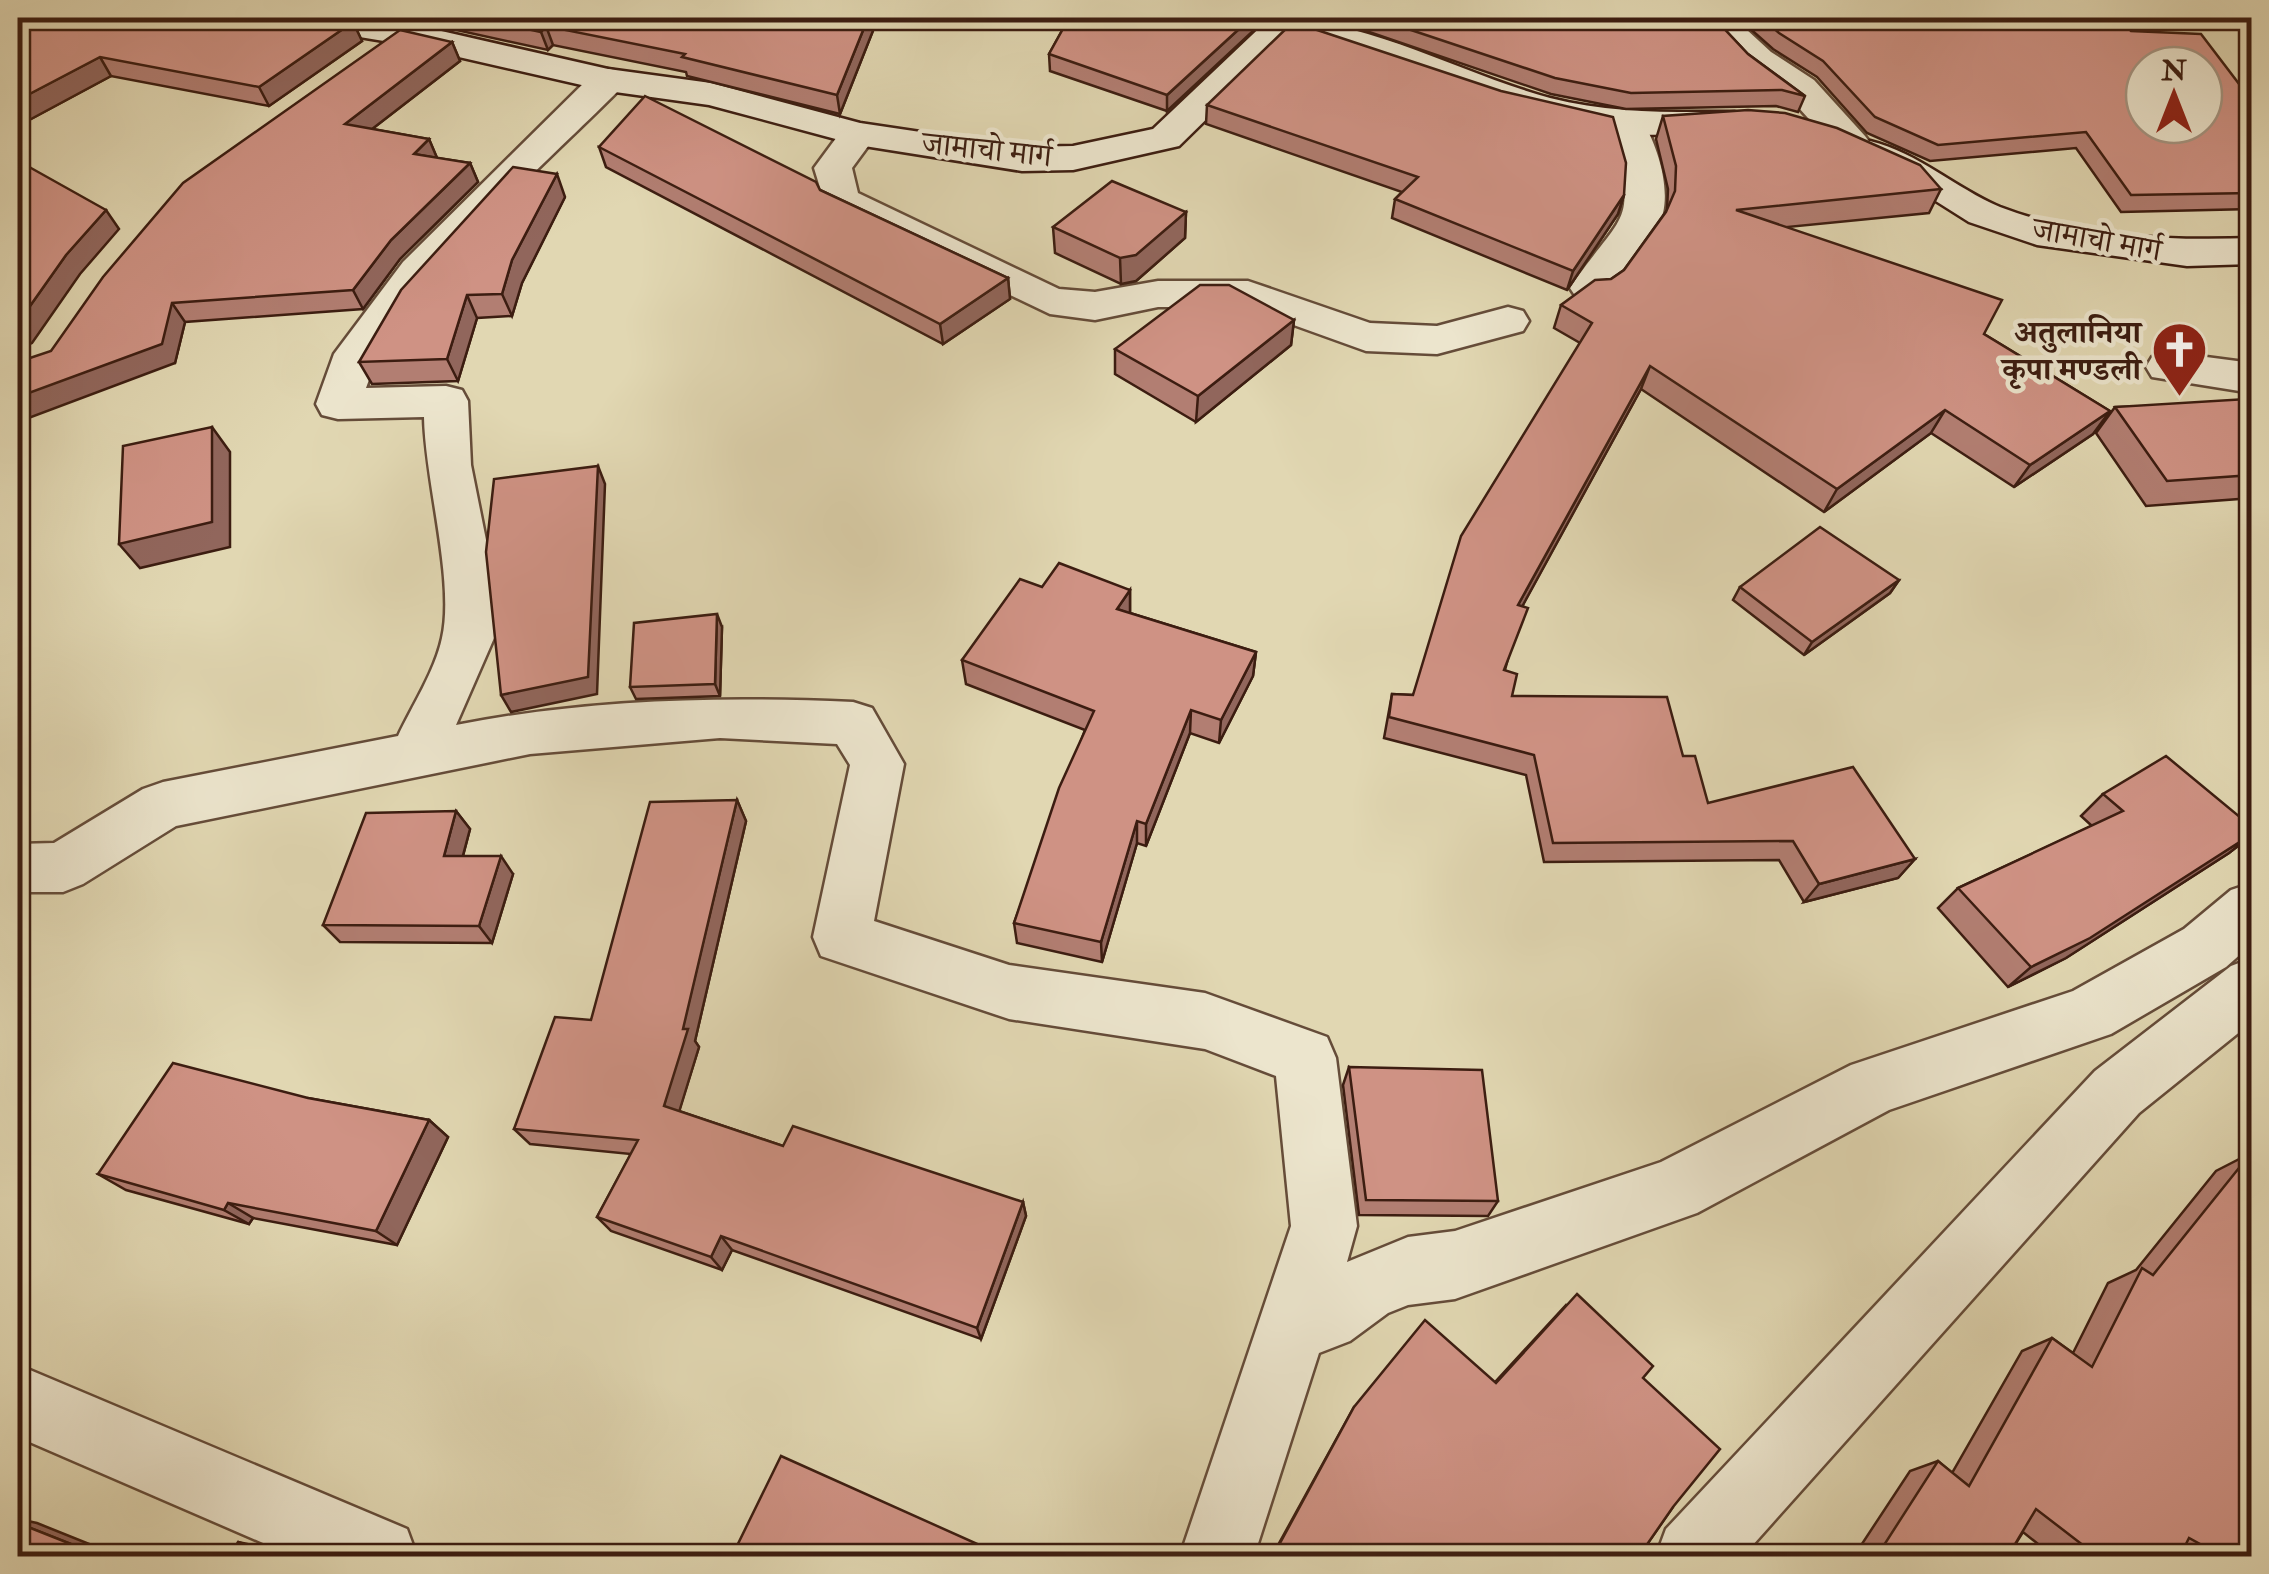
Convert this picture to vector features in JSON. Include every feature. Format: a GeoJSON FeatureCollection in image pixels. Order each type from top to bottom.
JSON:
{"type":"FeatureCollection","features":[{"type":"Feature","properties":{"kind":"street"},"geometry":{"type":"LineString","coordinates":[[18,24],[34,18]]}},
{"type":"Feature","properties":{"kind":"street","name":"जामाचो मार्ग"},"geometry":{"type":"LineString","coordinates":[[305,18],[402,33],[608,80],[711,94],[858,134],[1022,159],[1072,158],[1166,138],[1284,20],[1541,107],[1626,124],[1776,122],[1852,144],[1926,178],[1983,214],[2051,236],[2187,254],[2252,251]]}},
{"type":"Feature","properties":{"kind":"street"},"geometry":{"type":"LineString","coordinates":[[1715,18],[1758,60],[1800,88],[1852,144]]}},
{"type":"Feature","properties":{"kind":"street"},"geometry":{"type":"LineString","coordinates":[[354,67],[402,33]]}},
{"type":"Feature","properties":{"kind":"street"},"geometry":{"type":"LineString","coordinates":[[416,756],[468,638],[467,570],[448,465],[446,402],[338,404],[356,354],[418,270],[608,80]]}},
{"type":"Feature","properties":{"kind":"street"},"geometry":{"type":"LineString","coordinates":[[1591,288],[1616,259],[1648,204],[1646,178],[1626,124]]}},
{"type":"Feature","properties":{"kind":"street"},"geometry":{"type":"LineString","coordinates":[[858,134],[833,168],[840,199],[1050,301],[1095,306],[1158,294],[1248,294],[1366,337],[1418,340],[1437,340],[1508,322]]}},
{"type":"Feature","properties":{"kind":"street"},"geometry":{"type":"LineString","coordinates":[[2168,367],[2252,378]]}},
{"type":"Feature","properties":{"kind":"street"},"geometry":{"type":"LineString","coordinates":[[18,868],[63,866],[163,805],[530,732],[660,719],[853,723],[877,764],[842,937],[1009,992],[1205,1021],[1305,1058],[1324,1226],[1217,1556]]}},
{"type":"Feature","properties":{"kind":"street"},"geometry":{"type":"LineString","coordinates":[[1293,1325],[1326,1317],[1365,1288],[1408,1272],[1455,1265],[1674,1190],[1873,1086],[2089,1014],[2205,948],[2252,908]]}},
{"type":"Feature","properties":{"kind":"street"},"geometry":{"type":"LineString","coordinates":[[1692,1556],[2117,1092],[2252,986]]}},
{"type":"Feature","properties":{"kind":"street"},"geometry":{"type":"LineString","coordinates":[[18,1401],[380,1556]]}},
{"type":"Feature","properties":{"kind":"building"},"geometry":{"type":"Polygon","coordinates":[[[49,18],[326,18],[353,22],[259,87],[100,57],[18,100],[18,33],[49,18]]]}},
{"type":"Feature","properties":{"kind":"building"},"geometry":{"type":"Polygon","coordinates":[[[477,18],[868,18],[837,95],[682,57],[685,54],[546,26],[541,32],[477,18]]]}},
{"type":"Feature","properties":{"kind":"building"},"geometry":{"type":"Polygon","coordinates":[[[1069,18],[1251,18],[1167,95],[1049,54],[1069,18]]]}},
{"type":"Feature","properties":{"kind":"building"},"geometry":{"type":"Polygon","coordinates":[[[1375,18],[1714,18],[1748,54],[1805,96],[1782,90],[1631,93],[1555,78],[1375,18]]]}},
{"type":"Feature","properties":{"kind":"building"},"geometry":{"type":"Polygon","coordinates":[[[1762,18],[2119,18],[2131,31],[2201,34],[2209,45],[2124,45],[2124,145],[2224,145],[2224,64],[2252,101],[2252,193],[2131,195],[2086,132],[1938,145],[1875,117],[1823,61],[1762,18]]]}},
{"type":"Feature","properties":{"kind":"building"},"geometry":{"type":"Polygon","coordinates":[[[1293,22],[1501,91],[1613,117],[1626,163],[1624,195],[1573,271],[1395,199],[1418,177],[1207,105],[1293,22]]]}},
{"type":"Feature","properties":{"kind":"building"},"geometry":{"type":"Polygon","coordinates":[[[400,30],[452,42],[345,124],[429,139],[414,154],[470,163],[391,240],[353,290],[172,303],[162,344],[18,397],[18,362],[51,351],[103,277],[183,183],[400,30]]]}},
{"type":"Feature","properties":{"kind":"building"},"geometry":{"type":"Polygon","coordinates":[[[645,96],[816,182],[820,190],[1008,278],[940,324],[599,147],[645,96]]]}},
{"type":"Feature","properties":{"kind":"building"},"geometry":{"type":"Polygon","coordinates":[[[1748,110],[1785,113],[1837,128],[1920,165],[1941,189],[1736,210],[2002,300],[1984,334],[2110,411],[2030,465],[1945,410],[1837,489],[1650,366],[1518,605],[1528,608],[1504,670],[1517,674],[1512,696],[1667,697],[1683,756],[1695,756],[1708,803],[1853,767],[1915,859],[1819,884],[1793,841],[1553,843],[1534,755],[1389,717],[1392,694],[1413,695],[1461,536],[1592,323],[1561,305],[1595,280],[1611,279],[1624,270],[1666,212],[1675,191],[1676,166],[1663,116],[1748,110]]]}},
{"type":"Feature","properties":{"kind":"building"},"geometry":{"type":"Polygon","coordinates":[[[513,167],[557,174],[512,260],[502,294],[467,295],[447,359],[359,362],[401,290],[513,167]]]}},
{"type":"Feature","properties":{"kind":"building"},"geometry":{"type":"Polygon","coordinates":[[[31,168],[106,210],[66,255],[18,323],[18,175],[31,168]]]}},
{"type":"Feature","properties":{"kind":"building"},"geometry":{"type":"Polygon","coordinates":[[[1112,181],[1186,212],[1136,255],[1120,258],[1053,227],[1112,181]]]}},
{"type":"Feature","properties":{"kind":"building"},"geometry":{"type":"Polygon","coordinates":[[[1200,285],[1229,285],[1294,320],[1198,396],[1115,349],[1200,285]]]}},
{"type":"Feature","properties":{"kind":"building"},"geometry":{"type":"Polygon","coordinates":[[[2247,399],[2252,404],[2252,475],[2167,481],[2115,407],[2247,399]]]}},
{"type":"Feature","properties":{"kind":"building"},"geometry":{"type":"Polygon","coordinates":[[[212,427],[212,522],[119,544],[123,446],[212,427]]]}},
{"type":"Feature","properties":{"kind":"building"},"geometry":{"type":"Polygon","coordinates":[[[598,466],[588,677],[501,695],[486,552],[494,479],[598,466]]]}},
{"type":"Feature","properties":{"kind":"building"},"geometry":{"type":"Polygon","coordinates":[[[1820,527],[1899,580],[1812,642],[1740,587],[1820,527]]]}},
{"type":"Feature","properties":{"kind":"building"},"geometry":{"type":"Polygon","coordinates":[[[1059,563],[1130,590],[1117,609],[1256,652],[1221,720],[1191,710],[1146,824],[1137,821],[1101,942],[1014,923],[1059,788],[1094,711],[962,660],[1020,579],[1042,587],[1059,563]]]}},
{"type":"Feature","properties":{"kind":"building"},"geometry":{"type":"Polygon","coordinates":[[[717,614],[715,684],[630,687],[634,623],[717,614]]]}},
{"type":"Feature","properties":{"kind":"building"},"geometry":{"type":"Polygon","coordinates":[[[2166,756],[2252,827],[2252,834],[2090,938],[2031,967],[1958,888],[2123,811],[2103,794],[2166,756]]]}},
{"type":"Feature","properties":{"kind":"building"},"geometry":{"type":"Polygon","coordinates":[[[737,800],[683,1029],[688,1029],[664,1106],[783,1146],[793,1126],[1023,1202],[977,1328],[721,1236],[711,1257],[597,1217],[638,1140],[514,1129],[555,1017],[591,1020],[650,802],[737,800]]]}},
{"type":"Feature","properties":{"kind":"building"},"geometry":{"type":"Polygon","coordinates":[[[456,811],[444,856],[501,856],[479,926],[323,925],[366,813],[456,811]]]}},
{"type":"Feature","properties":{"kind":"building"},"geometry":{"type":"Polygon","coordinates":[[[173,1063],[308,1098],[429,1120],[376,1231],[228,1203],[224,1210],[98,1174],[173,1063]]]}},
{"type":"Feature","properties":{"kind":"building"},"geometry":{"type":"Polygon","coordinates":[[[1349,1067],[1482,1070],[1498,1201],[1366,1200],[1349,1067]]]}},
{"type":"Feature","properties":{"kind":"building"},"geometry":{"type":"Polygon","coordinates":[[[2251,1153],[2252,1556],[2222,1556],[2189,1538],[2180,1556],[2097,1556],[2036,1509],[2008,1556],[1877,1556],[1938,1461],[1969,1486],[2052,1338],[2092,1367],[2142,1268],[2153,1275],[2251,1153]]]}},
{"type":"Feature","properties":{"kind":"building"},"geometry":{"type":"Polygon","coordinates":[[[1577,1294],[1653,1366],[1643,1378],[1720,1449],[1639,1556],[1273,1556],[1354,1407],[1425,1320],[1496,1383],[1577,1294]]]}},
{"type":"Feature","properties":{"kind":"building"},"geometry":{"type":"Polygon","coordinates":[[[781,1456],[1004,1556],[732,1556],[781,1456]]]}},
{"type":"Feature","properties":{"kind":"building"},"geometry":{"type":"Polygon","coordinates":[[[18,1523],[101,1556],[18,1556],[18,1523]]]}},
{"type":"Feature","properties":{"kind":"building"},"geometry":{"type":"Polygon","coordinates":[[[238,1542],[282,1556],[230,1556],[238,1542]]]}},
{"type":"Feature","properties":{"kind":"place","name":"अतुलानिया कृपा मण्डली"},"geometry":{"type":"Point","coordinates":[2180,399]}}]}
